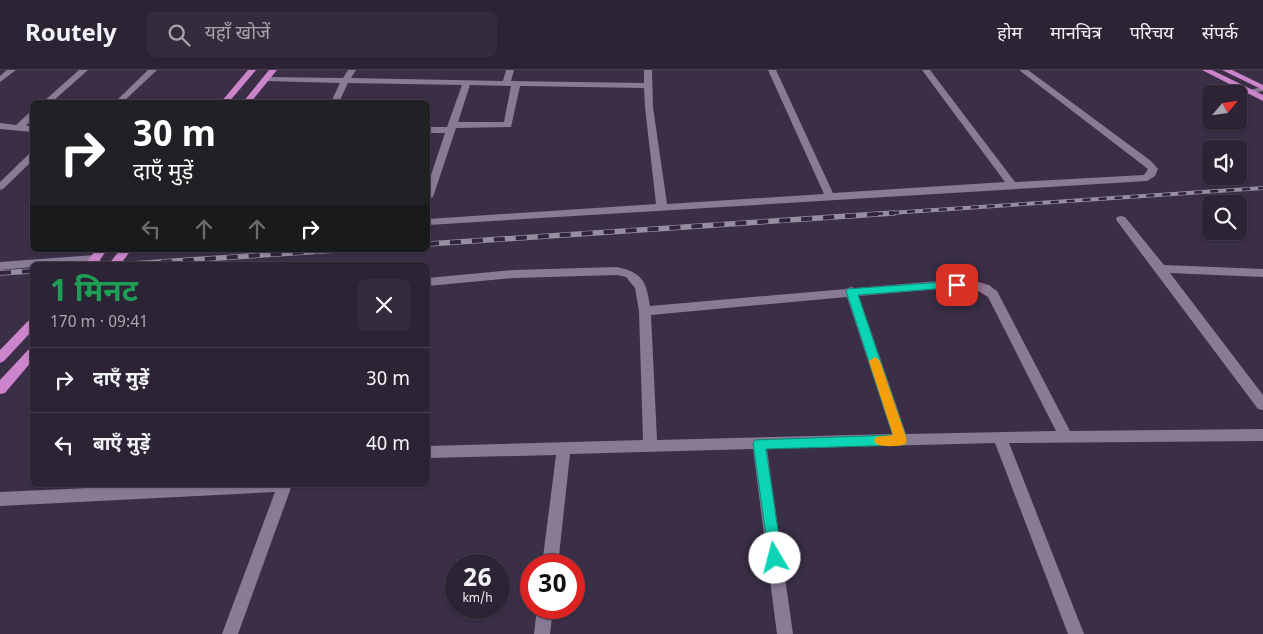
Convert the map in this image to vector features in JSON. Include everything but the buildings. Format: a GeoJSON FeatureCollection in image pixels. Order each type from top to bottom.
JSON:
{"type":"FeatureCollection","features":[{"type":"Feature","properties":{"kind":"main road"},"geometry":{"type":"LineString","coordinates":[[227,100],[252,70]]}},
{"type":"Feature","properties":{"kind":"main road"},"geometry":{"type":"LineString","coordinates":[[249,100],[272,70]]}},
{"type":"Feature","properties":{"kind":"main road"},"geometry":{"type":"LineString","coordinates":[[1206,70],[1236,85]]}},
{"type":"Feature","properties":{"kind":"main road"},"geometry":{"type":"LineString","coordinates":[[1226,70],[1263,89]]}},
{"type":"Feature","properties":{"kind":"main road"},"geometry":{"type":"LineString","coordinates":[[1248,91],[1263,98]]}},
{"type":"Feature","properties":{"kind":"main road"},"geometry":{"type":"LineString","coordinates":[[116,262],[124,252]]}},
{"type":"Feature","properties":{"kind":"main road"},"geometry":{"type":"LineString","coordinates":[[0,358],[30,326]]}},
{"type":"Feature","properties":{"kind":"main road"},"geometry":{"type":"LineString","coordinates":[[0,388],[30,355]]}},
{"type":"Feature","properties":{"kind":"street"},"geometry":{"type":"LineString","coordinates":[[0,80],[12,70]]}},
{"type":"Feature","properties":{"kind":"street"},"geometry":{"type":"LineString","coordinates":[[49,100],[84,70]]}},
{"type":"Feature","properties":{"kind":"street"},"geometry":{"type":"LineString","coordinates":[[121,100],[153,70]]}},
{"type":"Feature","properties":{"kind":"street"},"geometry":{"type":"LineString","coordinates":[[336,100],[344,81],[352,70]]}},
{"type":"Feature","properties":{"kind":"street"},"geometry":{"type":"LineString","coordinates":[[506,84],[510,70]]}},
{"type":"Feature","properties":{"kind":"street"},"geometry":{"type":"LineString","coordinates":[[648,70],[649,107],[662,208]]}},
{"type":"Feature","properties":{"kind":"street"},"geometry":{"type":"LineString","coordinates":[[772,70],[830,197]]}},
{"type":"Feature","properties":{"kind":"street"},"geometry":{"type":"LineString","coordinates":[[926,70],[1012,185]]}},
{"type":"Feature","properties":{"kind":"street"},"geometry":{"type":"LineString","coordinates":[[430,222],[1147,178],[1152,174],[1153,169],[1141,158],[1023,70]]}},
{"type":"Feature","properties":{"kind":"street"},"geometry":{"type":"LineString","coordinates":[[265,79],[648,86]]}},
{"type":"Feature","properties":{"kind":"street"},"geometry":{"type":"LineString","coordinates":[[430,191],[467,83]]}},
{"type":"Feature","properties":{"kind":"street"},"geometry":{"type":"LineString","coordinates":[[430,130],[508,125],[516,84]]}},
{"type":"Feature","properties":{"kind":"street"},"geometry":{"type":"LineString","coordinates":[[1248,91],[1263,89]]}},
{"type":"Feature","properties":{"kind":"street"},"geometry":{"type":"LineString","coordinates":[[18,128],[30,117]]}},
{"type":"Feature","properties":{"kind":"street"},"geometry":{"type":"LineString","coordinates":[[0,126],[30,129]]}},
{"type":"Feature","properties":{"kind":"street"},"geometry":{"type":"LineString","coordinates":[[0,187],[30,158]]}},
{"type":"Feature","properties":{"kind":"street"},"geometry":{"type":"LineString","coordinates":[[1121,219],[1161,268],[1263,405]]}},
{"type":"Feature","properties":{"kind":"street"},"geometry":{"type":"LineString","coordinates":[[48,262],[96,258]]}},
{"type":"Feature","properties":{"kind":"street"},"geometry":{"type":"LineString","coordinates":[[0,266],[30,264]]}},
{"type":"Feature","properties":{"kind":"street"},"geometry":{"type":"LineString","coordinates":[[1161,268],[1263,273]]}},
{"type":"Feature","properties":{"kind":"street"},"geometry":{"type":"LineString","coordinates":[[430,282],[514,274],[617,272],[630,274],[641,287],[645,311],[650,446]]}},
{"type":"Feature","properties":{"kind":"street"},"geometry":{"type":"LineString","coordinates":[[645,311],[851,291],[975,284],[993,294],[1066,437]]}},
{"type":"Feature","properties":{"kind":"street"},"geometry":{"type":"LineString","coordinates":[[851,291],[901,440]]}},
{"type":"Feature","properties":{"kind":"street"},"geometry":{"type":"LineString","coordinates":[[430,452],[1000,437],[1263,435]]}},
{"type":"Feature","properties":{"kind":"street"},"geometry":{"type":"LineString","coordinates":[[1000,437],[1076,634]]}},
{"type":"Feature","properties":{"kind":"street"},"geometry":{"type":"LineString","coordinates":[[759,443],[785,634]]}},
{"type":"Feature","properties":{"kind":"street"},"geometry":{"type":"LineString","coordinates":[[551,554],[564,448]]}},
{"type":"Feature","properties":{"kind":"street"},"geometry":{"type":"LineString","coordinates":[[0,499],[244,487]]}},
{"type":"Feature","properties":{"kind":"street"},"geometry":{"type":"LineString","coordinates":[[230,634],[284,487]]}},
{"type":"Feature","properties":{"kind":"street"},"geometry":{"type":"LineString","coordinates":[[542,634],[544,619]]}},
{"type":"Feature","properties":{"kind":"railway"},"geometry":{"type":"LineString","coordinates":[[875,214],[1263,188]]}},
{"type":"Feature","properties":{"kind":"railway"},"geometry":{"type":"LineString","coordinates":[[430,244],[894,213]]}},
{"type":"Feature","properties":{"kind":"railway"},"geometry":{"type":"LineString","coordinates":[[161,262],[307,252]]}},
{"type":"Feature","properties":{"kind":"railway"},"geometry":{"type":"LineString","coordinates":[[0,273],[30,271]]}},
{"type":"Feature","properties":{"kind":"slow traffic"},"geometry":{"type":"LineString","coordinates":[[875,361],[901,440],[880,440]]}},
{"type":"Feature","properties":{"kind":"route"},"geometry":{"type":"LineString","coordinates":[[775,558],[759,443],[901,440],[851,291],[957,285]]}}]}
